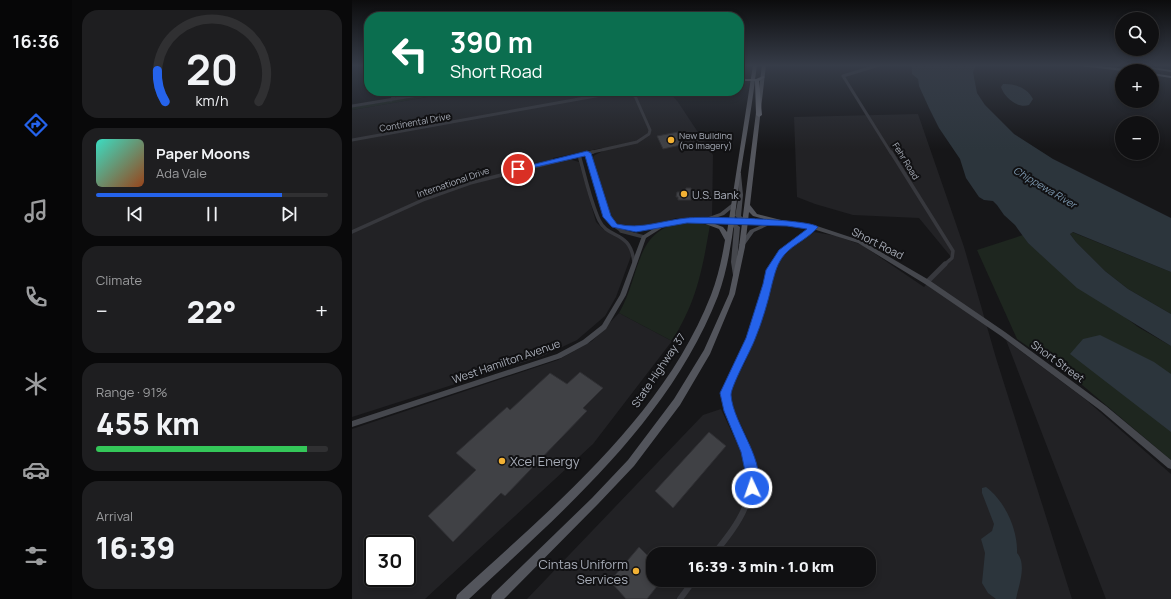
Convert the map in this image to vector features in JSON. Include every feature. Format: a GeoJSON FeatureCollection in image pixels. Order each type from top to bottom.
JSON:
{"type":"FeatureCollection","features":[{"type":"Feature","properties":{"kind":"highway"},"geometry":{"type":"LineString","coordinates":[[756,93],[759,115]]}},
{"type":"Feature","properties":{"kind":"main road","name":"State Highway 37"},"geometry":{"type":"LineString","coordinates":[[461,599],[576,490],[610,455],[663,389],[682,361],[706,316],[720,279],[729,240],[738,173],[752,93]]}},
{"type":"Feature","properties":{"kind":"main road"},"geometry":{"type":"LineString","coordinates":[[496,599],[595,501],[631,462],[665,418],[695,374],[707,352],[729,302],[736,277],[742,245],[761,93]]}},
{"type":"Feature","properties":{"kind":"main road"},"geometry":{"type":"LineString","coordinates":[[747,205],[755,214],[787,223]]}},
{"type":"Feature","properties":{"kind":"main road"},"geometry":{"type":"LineString","coordinates":[[702,220],[721,228],[729,240]]}},
{"type":"Feature","properties":{"kind":"street","name":"Fehr Road"},"geometry":{"type":"LineString","coordinates":[[854,93],[953,250],[952,258],[927,282]]}},
{"type":"Feature","properties":{"kind":"street"},"geometry":{"type":"LineString","coordinates":[[391,100],[394,96]]}},
{"type":"Feature","properties":{"kind":"street"},"geometry":{"type":"LineString","coordinates":[[352,106],[414,96]]}},
{"type":"Feature","properties":{"kind":"street","name":"Continental Drive"},"geometry":{"type":"LineString","coordinates":[[352,140],[594,96]]}},
{"type":"Feature","properties":{"kind":"street","name":"Continental Drive"},"geometry":{"type":"LineString","coordinates":[[587,153],[636,142],[649,134],[650,130],[635,96]]}},
{"type":"Feature","properties":{"kind":"street"},"geometry":{"type":"LineString","coordinates":[[587,153],[607,217],[614,226],[622,231]]}},
{"type":"Feature","properties":{"kind":"street","name":"International Drive"},"geometry":{"type":"LineString","coordinates":[[352,232],[416,203],[469,184],[528,166],[587,153]]}},
{"type":"Feature","properties":{"kind":"street"},"geometry":{"type":"LineString","coordinates":[[579,155],[599,221],[629,242],[633,249],[634,262]]}},
{"type":"Feature","properties":{"kind":"street"},"geometry":{"type":"LineString","coordinates":[[738,173],[740,198],[738,216],[745,222]]}},
{"type":"Feature","properties":{"kind":"street"},"geometry":{"type":"LineString","coordinates":[[702,220],[722,214],[734,204]]}},
{"type":"Feature","properties":{"kind":"street"},"geometry":{"type":"LineString","coordinates":[[614,226],[636,229],[681,221],[702,220],[745,222]]}},
{"type":"Feature","properties":{"kind":"street"},"geometry":{"type":"LineString","coordinates":[[731,222],[736,227],[734,262],[736,277]]}},
{"type":"Feature","properties":{"kind":"street","name":"Short Road"},"geometry":{"type":"LineString","coordinates":[[745,222],[787,223],[814,227],[860,242],[927,282]]}},
{"type":"Feature","properties":{"kind":"street"},"geometry":{"type":"LineString","coordinates":[[742,245],[752,231],[759,227],[774,223]]}},
{"type":"Feature","properties":{"kind":"street"},"geometry":{"type":"LineString","coordinates":[[611,230],[622,231],[644,237],[663,225]]}},
{"type":"Feature","properties":{"kind":"street"},"geometry":{"type":"LineString","coordinates":[[719,547],[740,520],[748,506],[752,488],[751,471],[747,452],[729,411],[726,393],[751,338],[772,266],[782,252],[814,227]]}},
{"type":"Feature","properties":{"kind":"street","name":"West Hamilton Avenue"},"geometry":{"type":"LineString","coordinates":[[352,424],[559,356],[585,342],[604,327],[620,302],[644,237]]}},
{"type":"Feature","properties":{"kind":"street","name":"Short Street"},"geometry":{"type":"LineString","coordinates":[[927,282],[1003,334],[1103,408],[1171,465]]}},
{"type":"Feature","properties":{"kind":"street"},"geometry":{"type":"LineString","coordinates":[[680,599],[689,587]]}},
{"type":"Feature","properties":{"kind":"shaded area"},"geometry":{"type":"Polygon","coordinates":[[[419,96],[433,96],[352,110],[352,107],[419,96]]]}},
{"type":"Feature","properties":{"kind":"shaded area"},"geometry":{"type":"Polygon","coordinates":[[[433,96],[673,96],[713,155],[712,218],[676,218],[643,228],[622,226],[611,219],[593,162],[592,158],[603,151],[602,148],[553,158],[554,162],[569,159],[579,162],[596,222],[603,229],[619,236],[629,245],[631,256],[616,297],[605,316],[577,340],[543,356],[352,417],[352,110],[433,96]]]}},
{"type":"Feature","properties":{"kind":"shaded area"},"geometry":{"type":"Polygon","coordinates":[[[918,114],[964,247],[996,358],[1072,599],[527,599],[703,415],[721,409],[739,448],[750,444],[731,404],[729,393],[745,362],[757,332],[773,271],[782,257],[789,250],[814,232],[837,236],[862,245],[924,287],[952,258],[919,218],[853,215],[797,197],[794,117],[918,114]]]}},
{"type":"Feature","properties":{"kind":"shaded area"},"geometry":{"type":"Polygon","coordinates":[[[689,222],[710,225],[701,271],[693,298],[672,341],[619,313],[648,242],[658,232],[671,225],[689,222]]]}},
{"type":"Feature","properties":{"kind":"shaded area"},"geometry":{"type":"Polygon","coordinates":[[[1072,232],[1171,272],[1171,314],[1128,289],[1105,271],[1076,242],[1070,234],[1072,232]]]}},
{"type":"Feature","properties":{"kind":"shaded area"},"geometry":{"type":"Polygon","coordinates":[[[1023,235],[1028,243],[1138,327],[1171,346],[1171,460],[1075,379],[1017,339],[977,250],[1023,235]]]}},
{"type":"Feature","properties":{"kind":"shaded area"},"geometry":{"type":"Polygon","coordinates":[[[619,313],[672,341],[593,444],[425,599],[352,599],[352,429],[558,360],[592,341],[619,313]]]}},
{"type":"Feature","properties":{"kind":"shaded area"},"geometry":{"type":"Polygon","coordinates":[[[1006,340],[1085,399],[1171,474],[1171,599],[1106,599],[1006,340]]]}},
{"type":"Feature","properties":{"kind":"water","name":"Chippewa River"},"geometry":{"type":"Polygon","coordinates":[[[922,93],[977,93],[985,105],[1014,134],[1053,159],[1171,218],[1171,272],[1073,232],[1070,234],[1105,271],[1128,289],[1171,314],[1171,346],[1077,288],[1028,243],[1015,225],[1004,215],[993,201],[984,200],[979,197],[966,178],[960,159],[939,128],[922,93]]]}},
{"type":"Feature","properties":{"kind":"water"},"geometry":{"type":"Polygon","coordinates":[[[1004,93],[1029,93],[1033,99],[1029,105],[1025,106],[1016,104],[1004,93]]]}},
{"type":"Feature","properties":{"kind":"water"},"geometry":{"type":"Polygon","coordinates":[[[1100,335],[1154,362],[1171,374],[1171,432],[1070,354],[1083,339],[1100,335]]]}},
{"type":"Feature","properties":{"kind":"water"},"geometry":{"type":"Polygon","coordinates":[[[986,487],[999,500],[1013,526],[1017,544],[1017,553],[1020,558],[1022,569],[1016,599],[996,599],[988,593],[982,583],[985,553],[981,539],[992,531],[994,524],[982,493],[982,488],[986,487]]]}},
{"type":"Feature","properties":{"kind":"building","name":"New Building (no imagery)"},"geometry":{"type":"Polygon","coordinates":[[[678,132],[685,144],[663,149],[657,136],[678,132]]]}},
{"type":"Feature","properties":{"kind":"building","name":"U.S. Bank"},"geometry":{"type":"Polygon","coordinates":[[[686,188],[691,188],[691,200],[678,200],[678,197],[676,197],[677,192],[685,192],[686,188]]]}},
{"type":"Feature","properties":{"kind":"building","name":"Xcel Energy"},"geometry":{"type":"Polygon","coordinates":[[[580,372],[603,388],[583,408],[587,411],[505,496],[501,493],[453,542],[428,516],[476,470],[456,453],[507,407],[510,410],[550,373],[567,384],[580,372]]]}},
{"type":"Feature","properties":{"kind":"building"},"geometry":{"type":"Polygon","coordinates":[[[709,432],[726,446],[673,508],[655,491],[709,432]]]}},
{"type":"Feature","properties":{"kind":"building","name":"Cintas Uniform Services"},"geometry":{"type":"Polygon","coordinates":[[[639,547],[646,554],[646,587],[656,587],[647,599],[626,599],[610,581],[639,547]]]}},
{"type":"Feature","properties":{"kind":"place","name":"New Building (no imagery)"},"geometry":{"type":"Point","coordinates":[671,140]}},
{"type":"Feature","properties":{"kind":"place","name":"U.S. Bank"},"geometry":{"type":"Point","coordinates":[684,194]}},
{"type":"Feature","properties":{"kind":"place","name":"Xcel Energy"},"geometry":{"type":"Point","coordinates":[502,461]}},
{"type":"Feature","properties":{"kind":"place","name":"Cintas Uniform Services"},"geometry":{"type":"Point","coordinates":[636,571]}},
{"type":"Feature","properties":{"kind":"route"},"geometry":{"type":"LineString","coordinates":[[518,169],[587,153],[607,217],[614,226],[636,229],[687,220],[702,220],[787,223],[814,227],[782,252],[770,270],[768,284],[751,338],[726,393],[726,402],[729,411],[747,452],[751,471],[752,488]]}}]}
